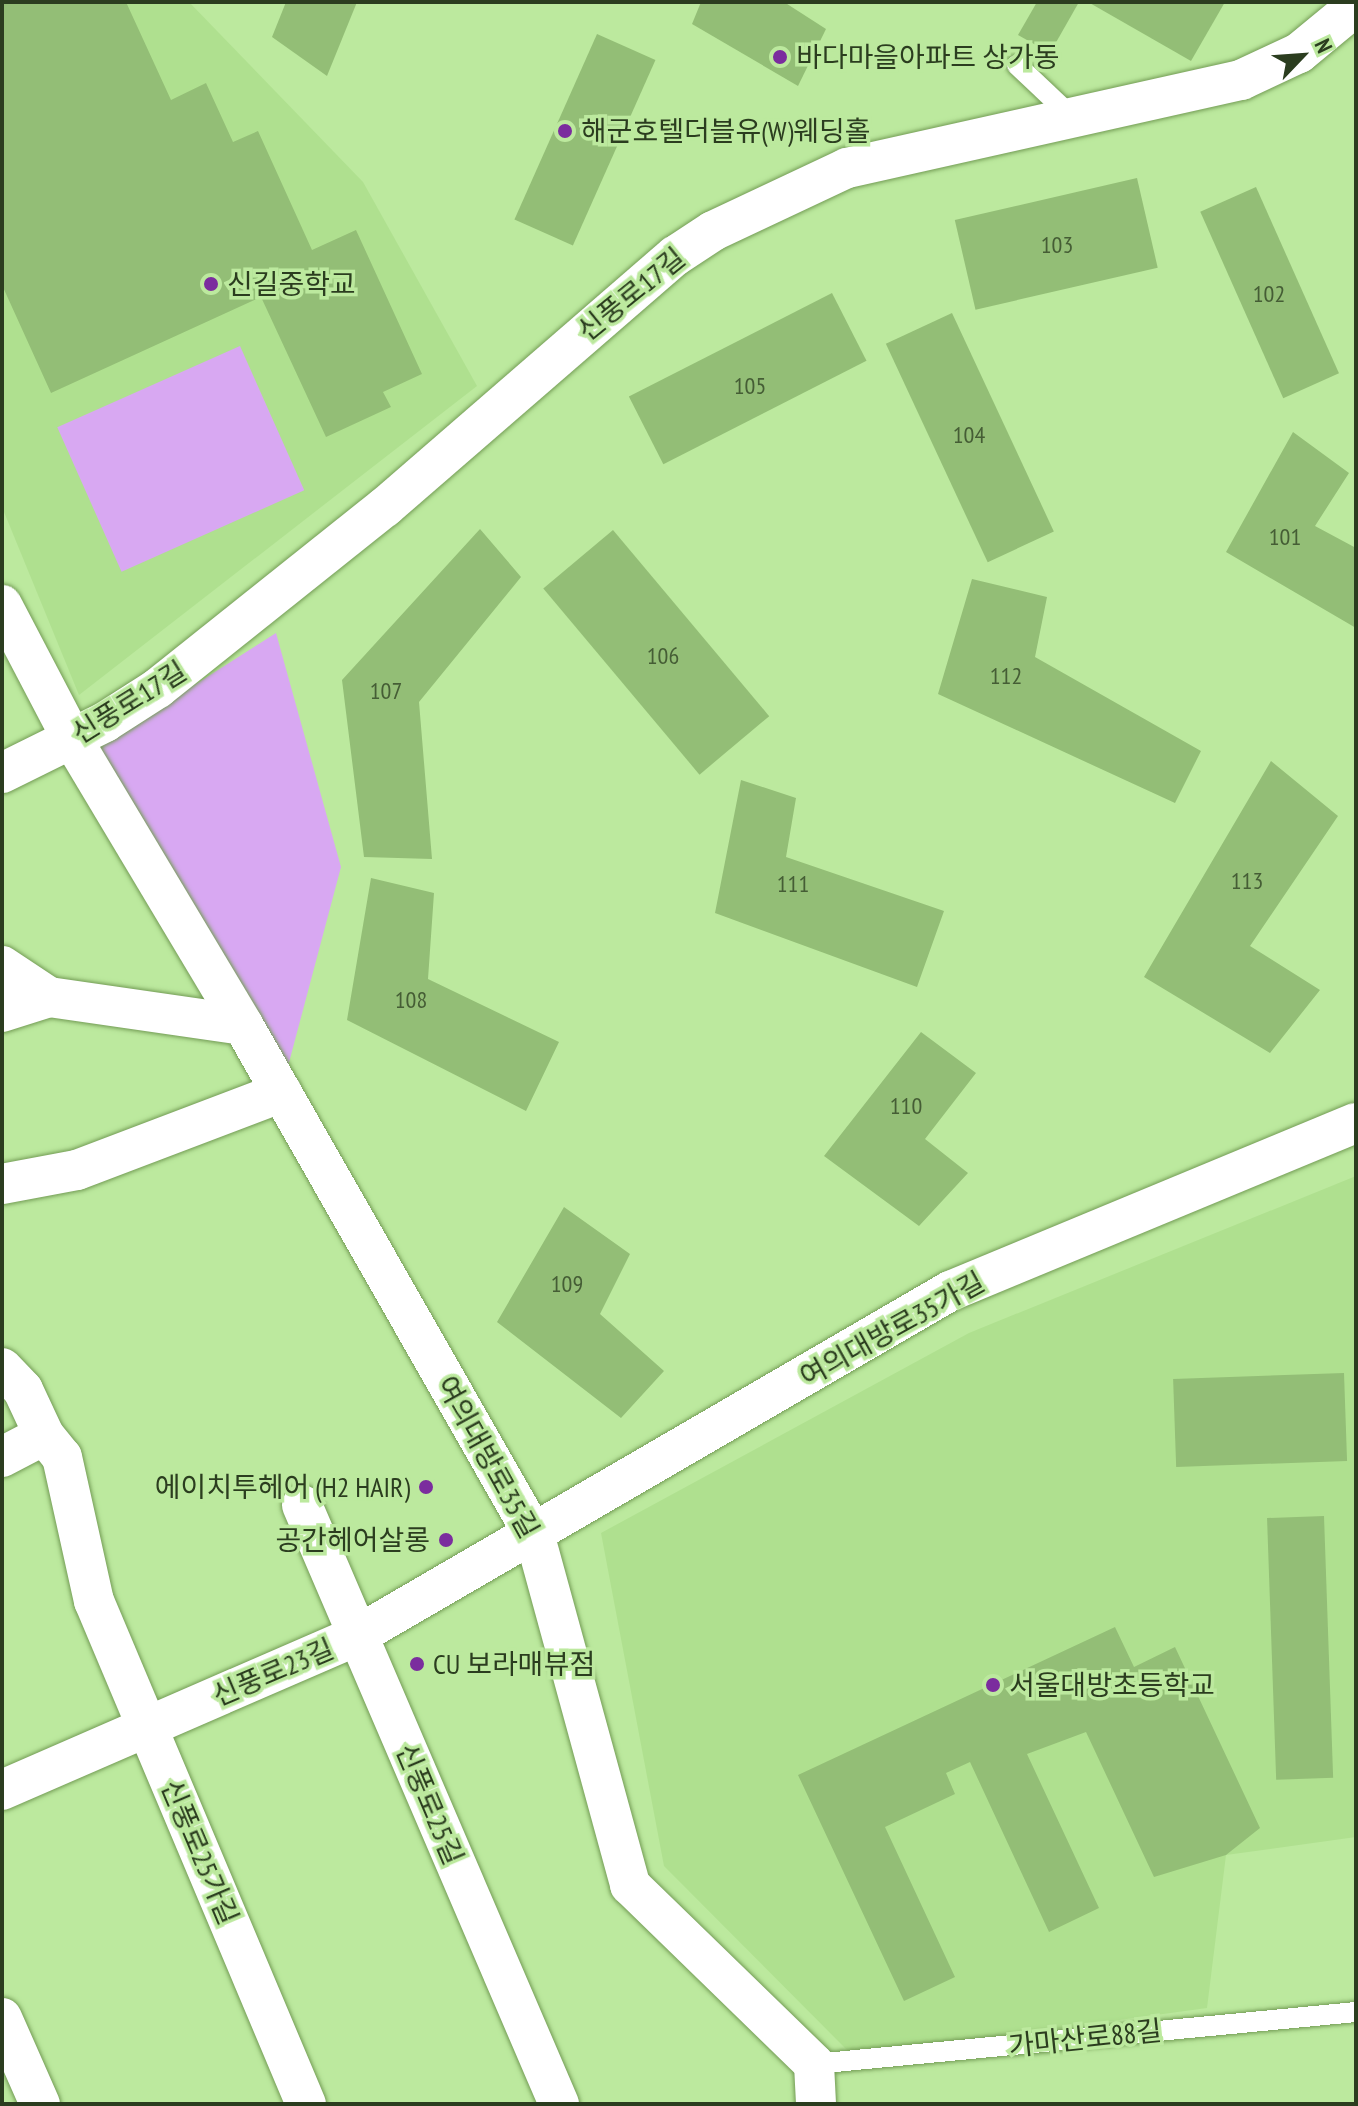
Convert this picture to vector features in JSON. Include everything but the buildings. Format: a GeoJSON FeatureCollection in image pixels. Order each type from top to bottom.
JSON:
{"type":"FeatureCollection","features":[{"type":"Feature","properties":{"kind":"street","name":"신풍로17길"},"geometry":{"type":"LineString","coordinates":[[2,773],[72,739],[158,688],[258,612],[567,345],[675,256],[713,231],[847,168],[1241,80],[1299,53],[1356,6]]}},
{"type":"Feature","properties":{"kind":"street","name":"여의대방로35길"},"geometry":{"type":"LineString","coordinates":[[2,605],[72,739],[282,1092],[535,1537],[630,1885],[814,2064]]}},
{"type":"Feature","properties":{"kind":"street"},"geometry":{"type":"LineString","coordinates":[[2,966],[49,997],[243,1025]]}},
{"type":"Feature","properties":{"kind":"street"},"geometry":{"type":"LineString","coordinates":[[2,1012],[49,997]]}},
{"type":"Feature","properties":{"kind":"street"},"geometry":{"type":"LineString","coordinates":[[2,1184],[77,1170],[282,1092]]}},
{"type":"Feature","properties":{"kind":"street","name":"여의대방로35가길"},"geometry":{"type":"LineString","coordinates":[[535,1537],[950,1291],[1356,1123]]}},
{"type":"Feature","properties":{"kind":"street","name":"신풍로25가길"},"geometry":{"type":"LineString","coordinates":[[2,1368],[23,1390],[44,1435],[62,1457],[73,1492],[94,1601],[306,2104]]}},
{"type":"Feature","properties":{"kind":"street"},"geometry":{"type":"LineString","coordinates":[[2,1457],[44,1435]]}},
{"type":"Feature","properties":{"kind":"street","name":"신풍로25길"},"geometry":{"type":"LineString","coordinates":[[302,1505],[559,2104]]}},
{"type":"Feature","properties":{"kind":"street","name":"신풍로23길"},"geometry":{"type":"LineString","coordinates":[[2,1790],[358,1635],[535,1537]]}},
{"type":"Feature","properties":{"kind":"street"},"geometry":{"type":"LineString","coordinates":[[2,2018],[40,2104]]}},
{"type":"Feature","properties":{"kind":"street"},"geometry":{"type":"LineString","coordinates":[[814,2064],[816,2104]]}},
{"type":"Feature","properties":{"kind":"lane"},"geometry":{"type":"LineString","coordinates":[[1017,65],[1072,117]]}},
{"type":"Feature","properties":{"kind":"lane","name":"가마산로88길"},"geometry":{"type":"LineString","coordinates":[[814,2064],[1356,2012]]}},
{"type":"Feature","properties":{"kind":"shaded area","name":"신길중학교"},"geometry":{"type":"Polygon","coordinates":[[[2,2],[189,2],[363,182],[477,386],[79,695],[2,507],[2,2]]]}},
{"type":"Feature","properties":{"kind":"shaded area"},"geometry":{"type":"Polygon","coordinates":[[[240,346],[304,490],[122,572],[57,427],[240,346]]]}},
{"type":"Feature","properties":{"kind":"shaded area"},"geometry":{"type":"Polygon","coordinates":[[[276,633],[341,867],[287,1070],[94,749],[276,633]]]}},
{"type":"Feature","properties":{"kind":"shaded area","name":"서울대방초등학교"},"geometry":{"type":"Polygon","coordinates":[[[1356,1176],[1356,1837],[1226,1855],[1207,2008],[853,2056],[664,1866],[601,1533],[969,1333],[1356,1176]]]}},
{"type":"Feature","properties":{"kind":"place","name":"바다마을아파트 상가동"},"geometry":{"type":"Point","coordinates":[780,57]}},
{"type":"Feature","properties":{"kind":"place","name":"해군호텔더블유(W)웨딩홀"},"geometry":{"type":"Point","coordinates":[565,131]}},
{"type":"Feature","properties":{"kind":"place","name":"신길중학교"},"geometry":{"type":"Point","coordinates":[211,284]}},
{"type":"Feature","properties":{"kind":"place","name":"에이치투헤어 (H2 HAIR)"},"geometry":{"type":"Point","coordinates":[426,1487]}},
{"type":"Feature","properties":{"kind":"place","name":"공간헤어살롱"},"geometry":{"type":"Point","coordinates":[446,1540]}},
{"type":"Feature","properties":{"kind":"place","name":"CU 보라매뷰점"},"geometry":{"type":"Point","coordinates":[417,1664]}},
{"type":"Feature","properties":{"kind":"place","name":"서울대방초등학교"},"geometry":{"type":"Point","coordinates":[993,1685]}}]}
